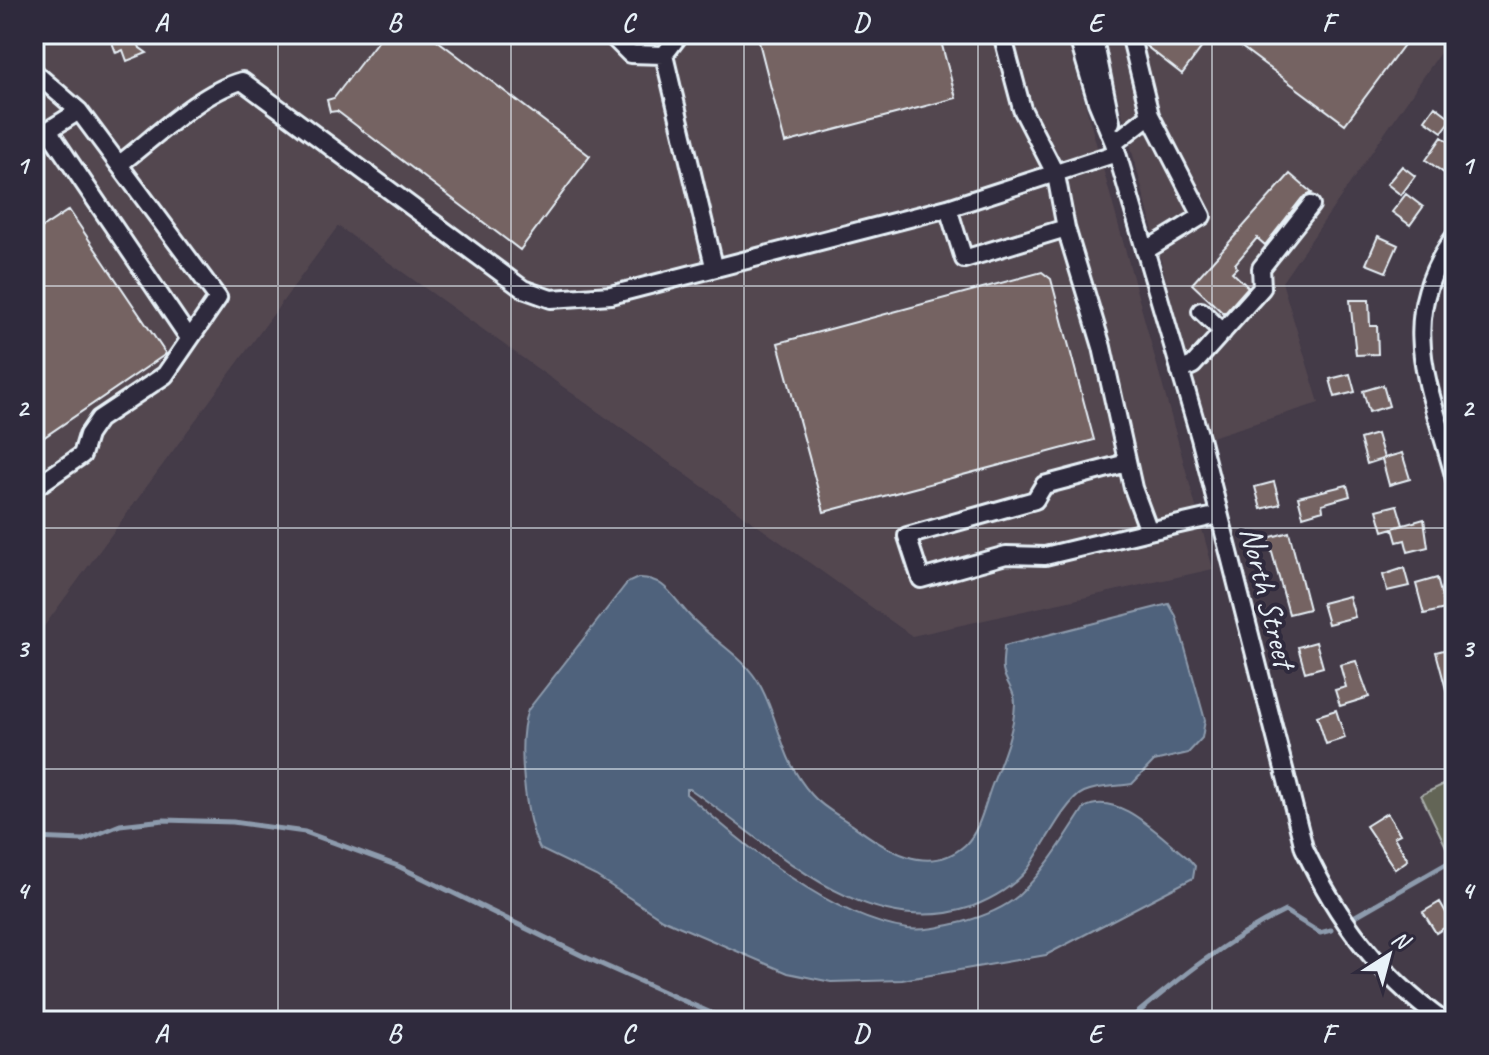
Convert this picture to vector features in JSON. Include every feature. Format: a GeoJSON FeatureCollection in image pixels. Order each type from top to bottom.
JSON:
{"type":"FeatureCollection","features":[{"type":"Feature","properties":{"kind":"street"},"geometry":{"type":"LineString","coordinates":[[610,34],[630,54],[664,55]]}},
{"type":"Feature","properties":{"kind":"street"},"geometry":{"type":"LineString","coordinates":[[664,55],[680,34]]}},
{"type":"Feature","properties":{"kind":"street"},"geometry":{"type":"LineString","coordinates":[[1002,34],[1022,109],[1056,175],[1066,228],[1102,347],[1127,463],[1149,531]]}},
{"type":"Feature","properties":{"kind":"street","name":"North Street"},"geometry":{"type":"LineString","coordinates":[[1077,34],[1097,102],[1116,148]]}},
{"type":"Feature","properties":{"kind":"street","name":"North Street"},"geometry":{"type":"LineString","coordinates":[[1093,34],[1116,148],[1219,515],[1304,848],[1339,916],[1360,945],[1388,976],[1443,1021]]}},
{"type":"Feature","properties":{"kind":"street"},"geometry":{"type":"LineString","coordinates":[[1130,34],[1150,115],[1202,216],[1145,251]]}},
{"type":"Feature","properties":{"kind":"street"},"geometry":{"type":"LineString","coordinates":[[664,55],[714,266]]}},
{"type":"Feature","properties":{"kind":"street"},"geometry":{"type":"LineString","coordinates":[[34,72],[79,111],[121,163],[218,298],[165,375],[99,419],[88,435],[82,455],[34,488]]}},
{"type":"Feature","properties":{"kind":"street"},"geometry":{"type":"LineString","coordinates":[[121,163],[174,121],[229,84],[242,81],[523,289],[551,299],[611,295],[948,208],[1056,175],[1116,148],[1150,115]]}},
{"type":"Feature","properties":{"kind":"street"},"geometry":{"type":"LineString","coordinates":[[79,111],[41,135],[189,338]]}},
{"type":"Feature","properties":{"kind":"street"},"geometry":{"type":"LineString","coordinates":[[1180,371],[1193,365],[1262,288],[1261,268],[1311,205]]}},
{"type":"Feature","properties":{"kind":"street"},"geometry":{"type":"LineString","coordinates":[[948,208],[964,259],[1066,228]]}},
{"type":"Feature","properties":{"kind":"street"},"geometry":{"type":"LineString","coordinates":[[1455,236],[1433,270],[1422,303],[1419,329],[1422,354],[1455,479]]}},
{"type":"Feature","properties":{"kind":"street"},"geometry":{"type":"LineString","coordinates":[[1201,311],[1223,332]]}},
{"type":"Feature","properties":{"kind":"street"},"geometry":{"type":"LineString","coordinates":[[1127,463],[1044,485],[1035,500],[907,536],[921,579],[1006,555],[1045,556],[1219,515]]}},
{"type":"Feature","properties":{"kind":"shaded area"},"geometry":{"type":"Polygon","coordinates":[[[34,34],[1066,34],[1213,569],[912,636],[338,226],[34,640],[34,34]]]}},
{"type":"Feature","properties":{"kind":"shaded area"},"geometry":{"type":"Polygon","coordinates":[[[1101,34],[1453,34],[1282,282],[1319,403],[1208,438],[1101,34]]]}},
{"type":"Feature","properties":{"kind":"green space"},"geometry":{"type":"Polygon","coordinates":[[[1455,779],[1455,852],[1450,855],[1421,795],[1455,779]]]}},
{"type":"Feature","properties":{"kind":"water"},"geometry":{"type":"Polygon","coordinates":[[[638,578],[655,581],[667,589],[698,624],[746,666],[768,701],[794,769],[816,799],[891,850],[921,859],[951,855],[970,839],[982,816],[1007,745],[1014,714],[1015,698],[1003,670],[1004,646],[1169,604],[1176,616],[1205,720],[1202,738],[1188,753],[1154,761],[1132,784],[1096,788],[1077,797],[1061,815],[1027,870],[1001,892],[971,907],[931,915],[893,912],[856,900],[786,860],[690,789],[686,789],[686,794],[761,856],[819,895],[878,922],[908,929],[929,929],[963,922],[1012,901],[1045,865],[1084,808],[1097,804],[1125,810],[1152,828],[1195,866],[1193,878],[1046,955],[902,980],[831,982],[788,973],[662,919],[596,876],[540,849],[530,819],[524,780],[523,740],[528,710],[627,583],[638,578]]]}},
{"type":"Feature","properties":{"kind":"building"},"geometry":{"type":"Polygon","coordinates":[[[109,34],[135,34],[140,48],[147,53],[127,61],[123,50],[116,53],[109,34]]]}},
{"type":"Feature","properties":{"kind":"building"},"geometry":{"type":"Polygon","coordinates":[[[383,34],[429,34],[590,156],[520,250],[337,111],[330,112],[327,100],[334,98],[383,34]]]}},
{"type":"Feature","properties":{"kind":"building"},"geometry":{"type":"Polygon","coordinates":[[[757,34],[939,34],[956,98],[785,143],[757,34]]]}},
{"type":"Feature","properties":{"kind":"building"},"geometry":{"type":"Polygon","coordinates":[[[1155,34],[1193,34],[1205,43],[1182,74],[1146,46],[1155,34]]]}},
{"type":"Feature","properties":{"kind":"building"},"geometry":{"type":"Polygon","coordinates":[[[1224,34],[1412,34],[1345,124],[1224,34]]]}},
{"type":"Feature","properties":{"kind":"building"},"geometry":{"type":"Polygon","coordinates":[[[1435,106],[1452,119],[1442,132],[1425,120],[1435,106]]]}},
{"type":"Feature","properties":{"kind":"building"},"geometry":{"type":"Polygon","coordinates":[[[1442,137],[1455,146],[1455,157],[1444,173],[1426,160],[1442,137]]]}},
{"type":"Feature","properties":{"kind":"building"},"geometry":{"type":"Polygon","coordinates":[[[1402,166],[1415,176],[1401,195],[1387,184],[1402,166]]]}},
{"type":"Feature","properties":{"kind":"building"},"geometry":{"type":"Polygon","coordinates":[[[1290,174],[1312,193],[1302,198],[1265,245],[1257,238],[1235,264],[1237,267],[1232,272],[1248,287],[1224,314],[1192,284],[1290,174]]]}},
{"type":"Feature","properties":{"kind":"building"},"geometry":{"type":"Polygon","coordinates":[[[1406,194],[1423,207],[1410,225],[1392,212],[1406,194]]]}},
{"type":"Feature","properties":{"kind":"building"},"geometry":{"type":"Polygon","coordinates":[[[69,210],[166,354],[34,444],[34,233],[69,210]]]}},
{"type":"Feature","properties":{"kind":"building"},"geometry":{"type":"Polygon","coordinates":[[[1378,236],[1398,245],[1386,272],[1366,264],[1378,236]]]}},
{"type":"Feature","properties":{"kind":"building"},"geometry":{"type":"Polygon","coordinates":[[[1042,272],[1051,279],[1094,440],[824,512],[778,343],[1042,272]]]}},
{"type":"Feature","properties":{"kind":"building"},"geometry":{"type":"Polygon","coordinates":[[[1350,300],[1369,300],[1370,326],[1377,326],[1378,354],[1356,355],[1350,300]]]}},
{"type":"Feature","properties":{"kind":"building"},"geometry":{"type":"Polygon","coordinates":[[[1350,374],[1355,392],[1335,397],[1330,379],[1350,374]]]}},
{"type":"Feature","properties":{"kind":"building"},"geometry":{"type":"Polygon","coordinates":[[[1383,385],[1389,406],[1369,412],[1363,391],[1383,385]]]}},
{"type":"Feature","properties":{"kind":"building"},"geometry":{"type":"Polygon","coordinates":[[[1377,434],[1384,458],[1402,453],[1410,479],[1389,485],[1382,459],[1367,464],[1360,439],[1377,434]]]}},
{"type":"Feature","properties":{"kind":"building"},"geometry":{"type":"Polygon","coordinates":[[[1274,482],[1280,504],[1261,509],[1255,487],[1274,482]]]}},
{"type":"Feature","properties":{"kind":"building"},"geometry":{"type":"Polygon","coordinates":[[[1347,485],[1350,496],[1322,504],[1323,510],[1303,516],[1298,497],[1347,485]]]}},
{"type":"Feature","properties":{"kind":"building"},"geometry":{"type":"Polygon","coordinates":[[[1397,505],[1403,525],[1383,531],[1377,510],[1397,505]]]}},
{"type":"Feature","properties":{"kind":"building"},"geometry":{"type":"Polygon","coordinates":[[[1424,519],[1428,547],[1408,552],[1405,540],[1397,542],[1393,528],[1424,519]]]}},
{"type":"Feature","properties":{"kind":"building"},"geometry":{"type":"Polygon","coordinates":[[[1289,532],[1309,609],[1289,614],[1268,538],[1289,532]]]}},
{"type":"Feature","properties":{"kind":"building"},"geometry":{"type":"Polygon","coordinates":[[[1404,568],[1409,586],[1387,591],[1383,575],[1404,568]]]}},
{"type":"Feature","properties":{"kind":"building"},"geometry":{"type":"Polygon","coordinates":[[[1437,578],[1445,609],[1424,614],[1416,584],[1437,578]]]}},
{"type":"Feature","properties":{"kind":"building"},"geometry":{"type":"Polygon","coordinates":[[[1349,596],[1355,617],[1328,624],[1322,603],[1349,596]]]}},
{"type":"Feature","properties":{"kind":"building"},"geometry":{"type":"Polygon","coordinates":[[[1316,642],[1323,667],[1305,672],[1298,647],[1316,642]]]}},
{"type":"Feature","properties":{"kind":"building"},"geometry":{"type":"Polygon","coordinates":[[[1455,647],[1455,708],[1451,708],[1436,652],[1455,647]]]}},
{"type":"Feature","properties":{"kind":"building"},"geometry":{"type":"Polygon","coordinates":[[[1356,661],[1369,697],[1340,706],[1335,690],[1346,687],[1340,665],[1356,661]]]}},
{"type":"Feature","properties":{"kind":"building"},"geometry":{"type":"Polygon","coordinates":[[[1336,710],[1345,738],[1326,744],[1317,716],[1336,710]]]}},
{"type":"Feature","properties":{"kind":"building"},"geometry":{"type":"Polygon","coordinates":[[[1387,813],[1400,834],[1394,837],[1408,860],[1395,869],[1366,826],[1387,813]]]}},
{"type":"Feature","properties":{"kind":"building"},"geometry":{"type":"Polygon","coordinates":[[[1440,902],[1452,923],[1436,933],[1423,912],[1440,902]]]}},
{"type":"Feature","properties":{"kind":"waterway"},"geometry":{"type":"LineString","coordinates":[[34,838],[83,840],[120,825],[164,820],[233,822],[305,832],[398,866],[583,956],[729,1021]]}},
{"type":"Feature","properties":{"kind":"waterway"},"geometry":{"type":"LineString","coordinates":[[1352,918],[1455,859]]}},
{"type":"Feature","properties":{"kind":"waterway"},"geometry":{"type":"LineString","coordinates":[[1128,1021],[1223,947],[1285,911],[1320,933],[1331,930]]}}]}
